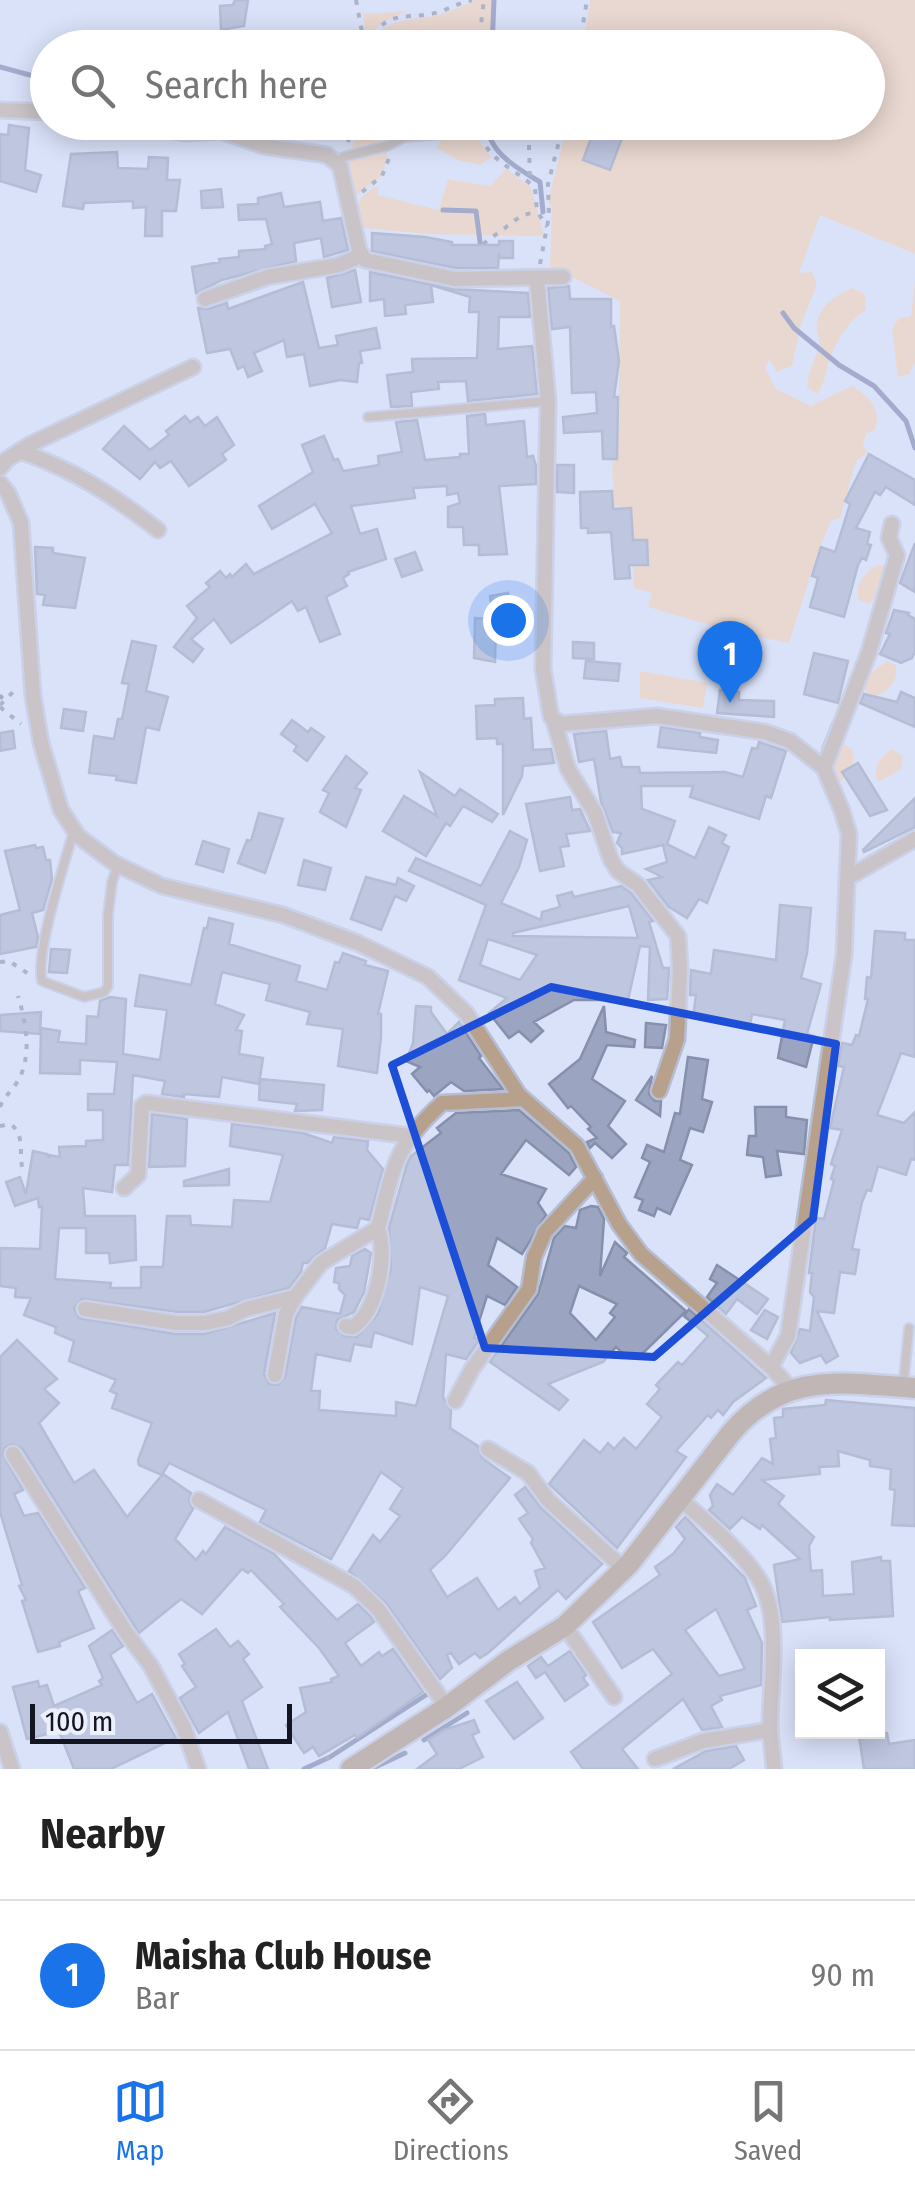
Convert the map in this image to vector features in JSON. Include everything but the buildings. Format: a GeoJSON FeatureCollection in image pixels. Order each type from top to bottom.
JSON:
{"type":"FeatureCollection","features":[{"type":"Feature","properties":{"kind":"street"},"geometry":{"type":"LineString","coordinates":[[0,110],[30,111]]}},
{"type":"Feature","properties":{"kind":"street"},"geometry":{"type":"LineString","coordinates":[[247,140],[328,155],[340,166],[365,260],[455,279],[562,277]]}},
{"type":"Feature","properties":{"kind":"street"},"geometry":{"type":"LineString","coordinates":[[205,298],[266,277],[339,265],[362,255]]}},
{"type":"Feature","properties":{"kind":"street"},"geometry":{"type":"LineString","coordinates":[[537,279],[548,402],[543,670],[564,758],[595,813],[611,860],[638,885],[678,936],[677,1039],[659,1091]]}},
{"type":"Feature","properties":{"kind":"street"},"geometry":{"type":"LineString","coordinates":[[0,468],[20,451],[193,367]]}},
{"type":"Feature","properties":{"kind":"street"},"geometry":{"type":"LineString","coordinates":[[20,451],[69,468],[158,530]]}},
{"type":"Feature","properties":{"kind":"street"},"geometry":{"type":"LineString","coordinates":[[0,483],[21,523],[40,742],[61,810],[74,830],[118,865],[162,886],[283,915],[358,943],[428,977],[466,1013],[523,1098],[577,1146],[619,1224],[641,1254],[790,1388]]}},
{"type":"Feature","properties":{"kind":"street"},"geometry":{"type":"LineString","coordinates":[[824,768],[869,652],[897,554],[889,538],[892,524]]}},
{"type":"Feature","properties":{"kind":"street"},"geometry":{"type":"LineString","coordinates":[[554,720],[562,724],[656,716],[730,726],[790,741],[824,768],[847,825],[849,877],[844,955],[788,1336],[770,1368]]}},
{"type":"Feature","properties":{"kind":"street"},"geometry":{"type":"LineString","coordinates":[[849,877],[915,838]]}},
{"type":"Feature","properties":{"kind":"street"},"geometry":{"type":"LineString","coordinates":[[346,1326],[353,1328],[364,1320],[382,1269],[384,1245],[378,1228],[394,1164],[410,1136],[442,1104],[523,1098]]}},
{"type":"Feature","properties":{"kind":"street"},"geometry":{"type":"LineString","coordinates":[[124,1188],[138,1174],[142,1106],[146,1104],[410,1136]]}},
{"type":"Feature","properties":{"kind":"street"},"geometry":{"type":"LineString","coordinates":[[455,1401],[472,1369],[529,1289],[534,1257],[546,1232],[596,1178]]}},
{"type":"Feature","properties":{"kind":"street"},"geometry":{"type":"LineString","coordinates":[[275,1375],[286,1314],[295,1297],[321,1263],[378,1228]]}},
{"type":"Feature","properties":{"kind":"street"},"geometry":{"type":"LineString","coordinates":[[86,1309],[154,1322],[205,1324],[295,1297]]}},
{"type":"Feature","properties":{"kind":"street"},"geometry":{"type":"LineString","coordinates":[[351,1769],[565,1626],[624,1569],[746,1416],[790,1388],[839,1384],[909,1387]]}},
{"type":"Feature","properties":{"kind":"street"},"geometry":{"type":"LineString","coordinates":[[488,1448],[528,1473],[548,1500],[624,1569]]}},
{"type":"Feature","properties":{"kind":"street"},"geometry":{"type":"LineString","coordinates":[[13,1454],[124,1631],[151,1666],[184,1728],[198,1769]]}},
{"type":"Feature","properties":{"kind":"street"},"geometry":{"type":"LineString","coordinates":[[680,1499],[760,1579],[767,1599],[774,1654],[770,1730],[774,1769]]}},
{"type":"Feature","properties":{"kind":"street"},"geometry":{"type":"LineString","coordinates":[[199,1500],[354,1586],[378,1608],[447,1707]]}},
{"type":"Feature","properties":{"kind":"street"},"geometry":{"type":"LineString","coordinates":[[565,1626],[614,1698]]}},
{"type":"Feature","properties":{"kind":"street"},"geometry":{"type":"LineString","coordinates":[[655,1759],[703,1741],[770,1730]]}},
{"type":"Feature","properties":{"kind":"street"},"geometry":{"type":"LineString","coordinates":[[0,1732],[12,1769]]}},
{"type":"Feature","properties":{"kind":"lane"},"geometry":{"type":"LineString","coordinates":[[343,157],[398,140]]}},
{"type":"Feature","properties":{"kind":"lane"},"geometry":{"type":"LineString","coordinates":[[368,417],[548,402]]}},
{"type":"Feature","properties":{"kind":"lane"},"geometry":{"type":"LineString","coordinates":[[74,830],[45,942],[42,980],[84,997],[104,992],[108,986],[112,882],[118,865]]}},
{"type":"Feature","properties":{"kind":"lane"},"geometry":{"type":"LineString","coordinates":[[909,1328],[909,1387]]}},
{"type":"Feature","properties":{"kind":"path"},"geometry":{"type":"LineString","coordinates":[[356,0],[363,30]]}},
{"type":"Feature","properties":{"kind":"path"},"geometry":{"type":"LineString","coordinates":[[378,30],[395,18],[440,12],[472,0]]}},
{"type":"Feature","properties":{"kind":"path"},"geometry":{"type":"LineString","coordinates":[[480,30],[484,0]]}},
{"type":"Feature","properties":{"kind":"path"},"geometry":{"type":"LineString","coordinates":[[582,30],[587,0]]}},
{"type":"Feature","properties":{"kind":"path"},"geometry":{"type":"LineString","coordinates":[[483,140],[486,148],[535,188],[537,211],[547,227]]}},
{"type":"Feature","properties":{"kind":"path"},"geometry":{"type":"LineString","coordinates":[[537,279],[547,227],[548,184],[559,140]]}},
{"type":"Feature","properties":{"kind":"path"},"geometry":{"type":"LineString","coordinates":[[350,208],[358,195],[382,176],[394,142]]}},
{"type":"Feature","properties":{"kind":"path"},"geometry":{"type":"LineString","coordinates":[[530,145],[530,182]]}},
{"type":"Feature","properties":{"kind":"path"},"geometry":{"type":"LineString","coordinates":[[483,244],[521,216],[537,211]]}},
{"type":"Feature","properties":{"kind":"path"},"geometry":{"type":"LineString","coordinates":[[0,962],[9,961],[32,976],[40,976]]}},
{"type":"Feature","properties":{"kind":"path"},"geometry":{"type":"LineString","coordinates":[[18,996],[25,1018],[26,1060],[0,1107],[2,1125],[11,1124],[20,1136],[24,1171]]}},
{"type":"Feature","properties":{"kind":"highlighted area"},"geometry":{"type":"Polygon","coordinates":[[[551,987],[836,1044],[813,1219],[654,1357],[485,1348],[392,1065],[551,987]]]}},
{"type":"Feature","properties":{"kind":"shaded area"},"geometry":{"type":"Polygon","coordinates":[[[476,0],[494,0],[493,30],[382,30],[399,22],[442,14],[476,0]]]}},
{"type":"Feature","properties":{"kind":"shaded area"},"geometry":{"type":"Polygon","coordinates":[[[590,0],[915,0],[915,254],[820,215],[799,273],[812,272],[817,284],[800,328],[792,366],[777,372],[769,359],[765,368],[776,389],[811,406],[852,386],[869,399],[877,415],[875,430],[866,434],[863,446],[868,453],[856,461],[840,518],[831,521],[818,552],[789,643],[648,607],[652,593],[634,588],[631,512],[614,506],[612,461],[618,459],[620,301],[550,266],[552,207],[548,201],[564,140],[885,140],[885,30],[586,30],[590,0]]]}},
{"type":"Feature","properties":{"kind":"shaded area"},"geometry":{"type":"Polygon","coordinates":[[[408,11],[376,30],[365,30],[363,14],[408,11]]]}},
{"type":"Feature","properties":{"kind":"shaded area"},"geometry":{"type":"Polygon","coordinates":[[[354,140],[390,140],[372,146],[351,151],[354,140]]]}},
{"type":"Feature","properties":{"kind":"shaded area"},"geometry":{"type":"Polygon","coordinates":[[[441,140],[480,140],[492,157],[480,165],[458,160],[437,148],[441,140]]]}},
{"type":"Feature","properties":{"kind":"shaded area"},"geometry":{"type":"Polygon","coordinates":[[[388,149],[383,175],[354,197],[347,164],[350,159],[388,149]]]}},
{"type":"Feature","properties":{"kind":"shaded area"},"geometry":{"type":"Polygon","coordinates":[[[506,169],[531,187],[544,236],[427,234],[357,227],[359,202],[378,186],[377,195],[439,210],[448,179],[490,186],[506,169]]]}},
{"type":"Feature","properties":{"kind":"shaded area"},"geometry":{"type":"Polygon","coordinates":[[[915,279],[915,362],[909,374],[898,377],[892,329],[899,318],[911,316],[915,279]]]}},
{"type":"Feature","properties":{"kind":"shaded area"},"geometry":{"type":"Polygon","coordinates":[[[852,288],[865,294],[866,310],[850,323],[838,342],[817,394],[807,387],[819,347],[819,316],[830,301],[852,288]]]}},
{"type":"Feature","properties":{"kind":"shaded area"},"geometry":{"type":"Polygon","coordinates":[[[877,565],[886,565],[886,576],[870,604],[859,600],[858,589],[877,565]]]}},
{"type":"Feature","properties":{"kind":"shaded area"},"geometry":{"type":"Polygon","coordinates":[[[887,661],[896,665],[892,684],[877,696],[867,693],[864,678],[887,661]]]}},
{"type":"Feature","properties":{"kind":"shaded area"},"geometry":{"type":"Polygon","coordinates":[[[640,671],[707,683],[703,708],[640,698],[640,671]]]}},
{"type":"Feature","properties":{"kind":"shaded area"},"geometry":{"type":"Polygon","coordinates":[[[844,744],[852,749],[851,769],[827,790],[819,784],[821,776],[832,768],[835,753],[844,744]]]}},
{"type":"Feature","properties":{"kind":"shaded area"},"geometry":{"type":"Polygon","coordinates":[[[893,749],[903,757],[901,769],[879,782],[875,775],[877,766],[893,749]]]}},
{"type":"Feature","properties":{"kind":"water"},"geometry":{"type":"Polygon","coordinates":[[[707,632],[722,635],[716,665],[701,662],[707,632]]]}},
{"type":"Feature","properties":{"kind":"waterway"},"geometry":{"type":"LineString","coordinates":[[493,30],[494,0]]}},
{"type":"Feature","properties":{"kind":"waterway"},"geometry":{"type":"LineString","coordinates":[[0,67],[30,75]]}},
{"type":"Feature","properties":{"kind":"waterway"},"geometry":{"type":"LineString","coordinates":[[491,140],[513,165],[540,182],[543,212]]}},
{"type":"Feature","properties":{"kind":"waterway"},"geometry":{"type":"LineString","coordinates":[[443,210],[476,211],[481,249]]}},
{"type":"Feature","properties":{"kind":"waterway"},"geometry":{"type":"LineString","coordinates":[[783,313],[794,328],[839,365],[874,386],[906,421],[915,448]]}},
{"type":"Feature","properties":{"kind":"waterway"},"geometry":{"type":"LineString","coordinates":[[824,748],[834,723]]}},
{"type":"Feature","properties":{"kind":"waterway"},"geometry":{"type":"LineString","coordinates":[[304,1769],[330,1757],[429,1693]]}},
{"type":"Feature","properties":{"kind":"waterway"},"geometry":{"type":"LineString","coordinates":[[424,1740],[467,1713]]}},
{"type":"Feature","properties":{"kind":"waterway"},"geometry":{"type":"LineString","coordinates":[[371,1769],[405,1753]]}},
{"type":"Feature","properties":{"kind":"place","name":"Maisha Club House"},"geometry":{"type":"Point","coordinates":[730,703]}}]}
